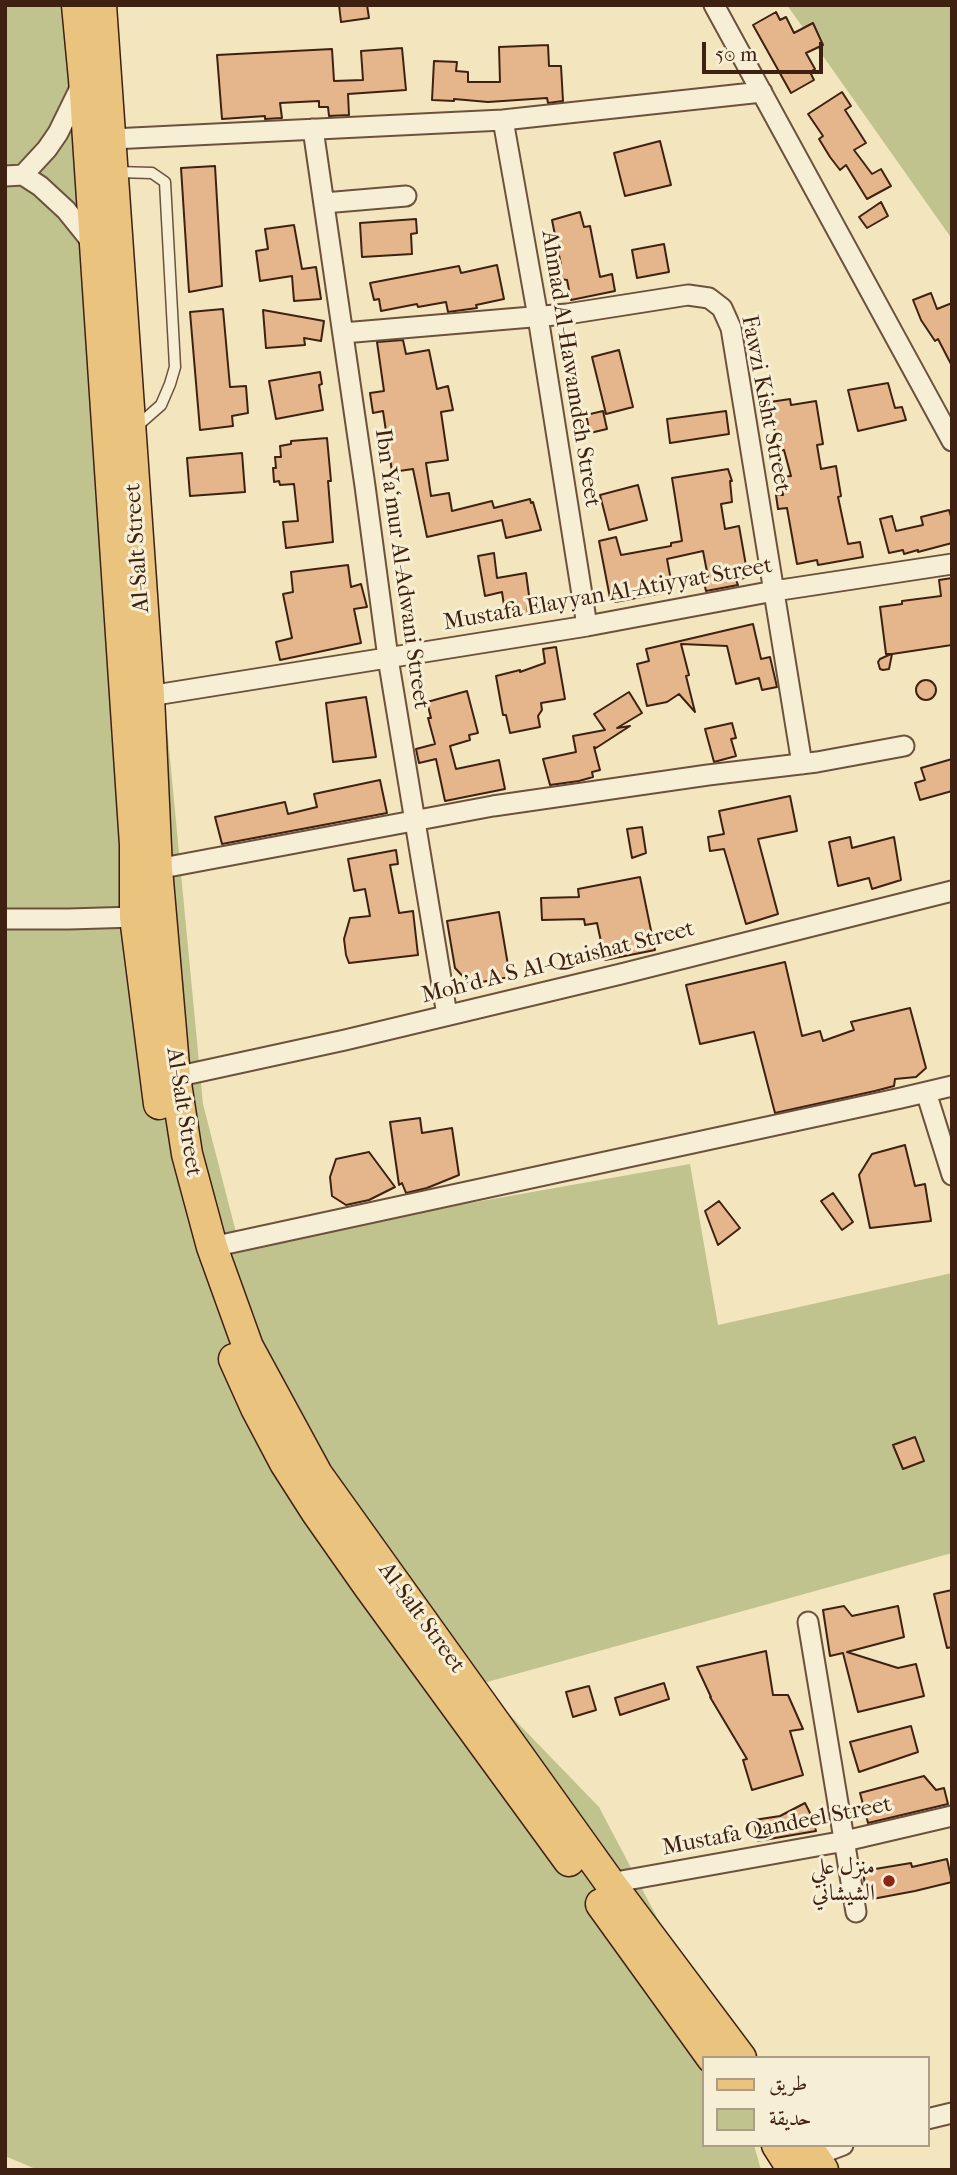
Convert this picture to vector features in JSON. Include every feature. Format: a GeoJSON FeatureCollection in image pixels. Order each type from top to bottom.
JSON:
{"type":"FeatureCollection","features":[{"type":"Feature","properties":{"kind":"main road","name":"Al-Salt Street"},"geometry":{"type":"LineString","coordinates":[[77,5],[135,845],[135,917],[156,1088],[178,1193],[212,1308],[256,1408],[290,1472],[369,1587],[711,2056]]}},
{"type":"Feature","properties":{"kind":"main road","name":"Al-Salt Street"},"geometry":{"type":"LineString","coordinates":[[101,5],[149,696],[157,869],[175,1077],[187,1154],[212,1247],[248,1347],[317,1474],[610,1883],[740,2056]]}},
{"type":"Feature","properties":{"kind":"main road"},"geometry":{"type":"LineString","coordinates":[[781,2147],[809,2160]]}},
{"type":"Feature","properties":{"kind":"street"},"geometry":{"type":"LineString","coordinates":[[714,5],[952,441]]}},
{"type":"Feature","properties":{"kind":"street"},"geometry":{"type":"LineString","coordinates":[[84,79],[58,133],[47,149],[14,175],[52,196],[95,246]]}},
{"type":"Feature","properties":{"kind":"street"},"geometry":{"type":"LineString","coordinates":[[111,139],[503,120],[762,92]]}},
{"type":"Feature","properties":{"kind":"street","name":"Ahmad Al-Hawamdeh Street"},"geometry":{"type":"LineString","coordinates":[[503,120],[538,317],[587,626]]}},
{"type":"Feature","properties":{"kind":"street","name":"Ibn Ya‘mur Al-Adwani Street"},"geometry":{"type":"LineString","coordinates":[[313,129],[388,658],[447,1015]]}},
{"type":"Feature","properties":{"kind":"street"},"geometry":{"type":"LineString","coordinates":[[324,203],[406,196]]}},
{"type":"Feature","properties":{"kind":"street","name":"Fawzi Kisht Street"},"geometry":{"type":"LineString","coordinates":[[343,333],[538,317],[688,295],[709,298],[722,309],[731,328],[802,764]]}},
{"type":"Feature","properties":{"kind":"street","name":"Mustafa Elayyan Al-Atiyyat Street"},"geometry":{"type":"LineString","coordinates":[[149,696],[587,626],[774,591],[952,564]]}},
{"type":"Feature","properties":{"kind":"street"},"geometry":{"type":"LineString","coordinates":[[157,869],[413,820],[568,794],[802,764],[904,746]]}},
{"type":"Feature","properties":{"kind":"street","name":"Moh'd A S Al-Qtaishat Street"},"geometry":{"type":"LineString","coordinates":[[175,1077],[345,1040],[621,974],[952,891]]}},
{"type":"Feature","properties":{"kind":"street"},"geometry":{"type":"LineString","coordinates":[[5,919],[135,917]]}},
{"type":"Feature","properties":{"kind":"street"},"geometry":{"type":"LineString","coordinates":[[212,1247],[952,1086]]}},
{"type":"Feature","properties":{"kind":"street"},"geometry":{"type":"LineString","coordinates":[[926,1092],[952,1175]]}},
{"type":"Feature","properties":{"kind":"street"},"geometry":{"type":"LineString","coordinates":[[808,1622],[856,1913]]}},
{"type":"Feature","properties":{"kind":"street","name":"Mustafa Qandeel Street"},"geometry":{"type":"LineString","coordinates":[[610,1883],[845,1841],[952,1816]]}},
{"type":"Feature","properties":{"kind":"street"},"geometry":{"type":"LineString","coordinates":[[929,2119],[952,2113]]}},
{"type":"Feature","properties":{"kind":"street"},"geometry":{"type":"LineString","coordinates":[[809,2160],[838,2147]]}},
{"type":"Feature","properties":{"kind":"lane"},"geometry":{"type":"LineString","coordinates":[[113,172],[152,173],[165,182],[174,366],[161,405],[130,432]]}},
{"type":"Feature","properties":{"kind":"green space"},"geometry":{"type":"Polygon","coordinates":[[[5,5],[98,5],[203,1104],[239,1244],[690,1164],[718,1325],[952,1273],[952,1553],[480,1684],[599,1807],[730,2056],[702,2056],[702,2147],[755,2147],[761,2170],[38,2170],[5,2156],[5,5]]]}},
{"type":"Feature","properties":{"kind":"green space"},"geometry":{"type":"Polygon","coordinates":[[[787,5],[952,5],[952,239],[787,5]]]}},
{"type":"Feature","properties":{"kind":"building"},"geometry":{"type":"Polygon","coordinates":[[[339,5],[367,5],[369,18],[341,22],[339,5]]]}},
{"type":"Feature","properties":{"kind":"building"},"geometry":{"type":"Polygon","coordinates":[[[776,12],[780,20],[786,17],[794,33],[813,23],[823,45],[806,53],[815,69],[810,72],[814,80],[791,93],[753,25],[776,12]]]}},
{"type":"Feature","properties":{"kind":"building"},"geometry":{"type":"Polygon","coordinates":[[[548,45],[549,66],[561,66],[563,101],[548,103],[547,98],[488,102],[432,100],[434,61],[457,62],[456,71],[468,72],[468,82],[500,82],[499,47],[548,45]]]}},
{"type":"Feature","properties":{"kind":"building"},"geometry":{"type":"Polygon","coordinates":[[[402,48],[406,90],[348,94],[349,115],[329,116],[328,107],[319,107],[319,101],[280,103],[282,118],[265,119],[265,116],[222,119],[217,55],[332,49],[334,81],[363,80],[361,51],[402,48]]]}},
{"type":"Feature","properties":{"kind":"building"},"geometry":{"type":"Polygon","coordinates":[[[842,92],[851,106],[845,110],[866,143],[854,150],[872,174],[881,169],[891,186],[867,199],[846,165],[840,170],[830,157],[819,139],[823,136],[808,114],[842,92]]]}},
{"type":"Feature","properties":{"kind":"building"},"geometry":{"type":"Polygon","coordinates":[[[660,141],[671,185],[625,196],[614,153],[660,141]]]}},
{"type":"Feature","properties":{"kind":"building"},"geometry":{"type":"Polygon","coordinates":[[[215,166],[222,286],[189,292],[181,168],[215,166]]]}},
{"type":"Feature","properties":{"kind":"building"},"geometry":{"type":"Polygon","coordinates":[[[881,202],[888,216],[867,228],[859,217],[881,202]]]}},
{"type":"Feature","properties":{"kind":"building"},"geometry":{"type":"Polygon","coordinates":[[[580,212],[584,227],[590,226],[600,277],[612,274],[615,291],[571,300],[567,280],[560,279],[556,273],[561,265],[552,220],[580,212]]]}},
{"type":"Feature","properties":{"kind":"building"},"geometry":{"type":"Polygon","coordinates":[[[416,219],[417,233],[411,234],[412,254],[362,257],[360,223],[416,219]]]}},
{"type":"Feature","properties":{"kind":"building"},"geometry":{"type":"Polygon","coordinates":[[[294,225],[302,269],[316,267],[321,299],[294,301],[292,276],[260,281],[256,251],[268,249],[265,229],[294,225]]]}},
{"type":"Feature","properties":{"kind":"building"},"geometry":{"type":"Polygon","coordinates":[[[664,244],[669,272],[637,278],[632,250],[664,244]]]}},
{"type":"Feature","properties":{"kind":"building"},"geometry":{"type":"Polygon","coordinates":[[[497,265],[504,299],[476,305],[477,308],[448,312],[446,302],[381,311],[379,299],[374,300],[370,283],[459,266],[461,273],[497,265]]]}},
{"type":"Feature","properties":{"kind":"building"},"geometry":{"type":"Polygon","coordinates":[[[931,293],[937,309],[952,303],[952,366],[938,339],[935,341],[921,320],[913,300],[931,293]]]}},
{"type":"Feature","properties":{"kind":"building"},"geometry":{"type":"Polygon","coordinates":[[[223,309],[230,387],[246,386],[248,413],[232,416],[233,426],[200,430],[190,312],[223,309]]]}},
{"type":"Feature","properties":{"kind":"building"},"geometry":{"type":"Polygon","coordinates":[[[263,310],[324,321],[321,341],[304,338],[305,345],[266,348],[263,310]]]}},
{"type":"Feature","properties":{"kind":"building"},"geometry":{"type":"Polygon","coordinates":[[[403,340],[406,354],[429,350],[437,389],[448,386],[453,410],[441,412],[448,460],[426,463],[431,496],[449,493],[452,511],[492,501],[494,508],[530,499],[541,530],[506,538],[502,520],[427,537],[413,469],[392,472],[383,411],[373,413],[370,393],[384,391],[377,342],[403,340]]]}},
{"type":"Feature","properties":{"kind":"building"},"geometry":{"type":"Polygon","coordinates":[[[619,350],[633,407],[606,414],[592,357],[619,350]]]}},
{"type":"Feature","properties":{"kind":"building"},"geometry":{"type":"Polygon","coordinates":[[[320,372],[323,410],[276,419],[269,381],[320,372]]]}},
{"type":"Feature","properties":{"kind":"building"},"geometry":{"type":"Polygon","coordinates":[[[888,383],[895,408],[902,407],[906,420],[858,431],[848,390],[888,383]]]}},
{"type":"Feature","properties":{"kind":"building"},"geometry":{"type":"Polygon","coordinates":[[[790,399],[791,405],[816,401],[823,444],[817,445],[821,469],[836,466],[841,496],[838,497],[848,544],[860,542],[863,557],[818,565],[817,560],[797,564],[787,508],[778,509],[776,495],[783,495],[781,477],[791,476],[784,450],[778,451],[770,402],[790,399]]]}},
{"type":"Feature","properties":{"kind":"building"},"geometry":{"type":"Polygon","coordinates":[[[603,411],[607,429],[590,433],[586,415],[603,411]]]}},
{"type":"Feature","properties":{"kind":"building"},"geometry":{"type":"Polygon","coordinates":[[[726,411],[729,434],[670,443],[667,419],[726,411]]]}},
{"type":"Feature","properties":{"kind":"building"},"geometry":{"type":"Polygon","coordinates":[[[327,438],[333,542],[286,548],[283,522],[298,521],[294,484],[280,485],[279,481],[274,482],[275,457],[281,457],[280,446],[291,444],[291,441],[327,438]]]}},
{"type":"Feature","properties":{"kind":"building"},"geometry":{"type":"Polygon","coordinates":[[[242,453],[245,492],[190,496],[187,458],[242,453]]]}},
{"type":"Feature","properties":{"kind":"building"},"geometry":{"type":"Polygon","coordinates":[[[728,469],[732,481],[732,502],[721,504],[725,529],[739,526],[748,577],[736,580],[738,585],[706,591],[703,578],[708,577],[703,551],[667,559],[673,591],[615,602],[615,597],[610,598],[599,541],[616,537],[621,555],[671,546],[671,543],[682,541],[672,478],[728,469]]]}},
{"type":"Feature","properties":{"kind":"building"},"geometry":{"type":"Polygon","coordinates":[[[638,485],[647,520],[609,530],[600,495],[638,485]]]}},
{"type":"Feature","properties":{"kind":"building"},"geometry":{"type":"Polygon","coordinates":[[[949,510],[952,543],[918,552],[904,554],[903,550],[889,553],[880,519],[892,516],[896,531],[923,525],[921,517],[949,510]]]}},
{"type":"Feature","properties":{"kind":"building"},"geometry":{"type":"Polygon","coordinates":[[[494,553],[497,578],[526,573],[530,603],[527,604],[528,613],[516,615],[515,610],[505,612],[502,592],[485,596],[478,556],[494,553]]]}},
{"type":"Feature","properties":{"kind":"building"},"geometry":{"type":"Polygon","coordinates":[[[348,565],[351,587],[361,584],[367,607],[354,609],[361,643],[280,660],[276,642],[292,638],[283,594],[293,592],[291,572],[348,565]]]}},
{"type":"Feature","properties":{"kind":"building"},"geometry":{"type":"Polygon","coordinates":[[[952,578],[952,645],[892,654],[889,669],[880,669],[880,659],[891,654],[886,654],[880,607],[941,596],[939,580],[952,578]]]}},
{"type":"Feature","properties":{"kind":"building"},"geometry":{"type":"Polygon","coordinates":[[[753,624],[761,659],[770,657],[777,687],[762,690],[759,678],[736,684],[727,646],[681,644],[695,712],[679,694],[667,702],[647,706],[637,664],[649,661],[646,649],[753,624]]]}},
{"type":"Feature","properties":{"kind":"building"},"geometry":{"type":"Polygon","coordinates":[[[556,647],[565,699],[541,703],[542,710],[538,716],[540,727],[510,733],[506,715],[503,715],[496,676],[520,672],[545,663],[543,649],[556,647]]]}},
{"type":"Feature","properties":{"kind":"building"},"geometry":{"type":"Polygon","coordinates":[[[926,680],[933,683],[936,690],[933,697],[926,700],[919,697],[916,690],[919,683],[926,680]]]}},
{"type":"Feature","properties":{"kind":"building"},"geometry":{"type":"Polygon","coordinates":[[[467,691],[478,733],[469,735],[470,740],[450,746],[456,769],[499,760],[505,789],[445,801],[436,759],[419,763],[416,749],[435,744],[427,702],[467,691]]]}},
{"type":"Feature","properties":{"kind":"building"},"geometry":{"type":"Polygon","coordinates":[[[629,692],[642,713],[617,728],[630,726],[594,747],[600,770],[592,772],[593,777],[550,785],[543,759],[576,752],[573,736],[605,730],[594,714],[629,692]]]}},
{"type":"Feature","properties":{"kind":"building"},"geometry":{"type":"Polygon","coordinates":[[[366,697],[376,757],[333,762],[326,703],[366,697]]]}},
{"type":"Feature","properties":{"kind":"building"},"geometry":{"type":"Polygon","coordinates":[[[732,723],[736,738],[731,739],[736,756],[714,762],[705,729],[732,723]]]}},
{"type":"Feature","properties":{"kind":"building"},"geometry":{"type":"Polygon","coordinates":[[[952,759],[952,791],[920,800],[915,783],[925,780],[921,768],[952,759]]]}},
{"type":"Feature","properties":{"kind":"building"},"geometry":{"type":"Polygon","coordinates":[[[380,780],[387,813],[222,844],[215,817],[285,802],[288,814],[317,807],[314,794],[380,780]]]}},
{"type":"Feature","properties":{"kind":"building"},"geometry":{"type":"Polygon","coordinates":[[[790,796],[797,831],[758,839],[778,914],[746,924],[724,849],[710,851],[708,837],[724,834],[719,811],[790,796]]]}},
{"type":"Feature","properties":{"kind":"building"},"geometry":{"type":"Polygon","coordinates":[[[642,827],[646,853],[632,858],[627,829],[642,827]]]}},
{"type":"Feature","properties":{"kind":"building"},"geometry":{"type":"Polygon","coordinates":[[[850,837],[852,848],[894,837],[901,880],[872,889],[869,878],[838,886],[829,842],[850,837]]]}},
{"type":"Feature","properties":{"kind":"building"},"geometry":{"type":"Polygon","coordinates":[[[396,850],[398,864],[390,865],[399,913],[413,911],[418,955],[349,963],[344,939],[350,918],[370,916],[365,889],[354,891],[348,859],[396,850]]]}},
{"type":"Feature","properties":{"kind":"building"},"geometry":{"type":"Polygon","coordinates":[[[640,877],[655,950],[605,960],[597,923],[585,925],[584,919],[542,920],[541,898],[579,897],[578,889],[640,877]]]}},
{"type":"Feature","properties":{"kind":"building"},"geometry":{"type":"Polygon","coordinates":[[[499,912],[510,977],[470,984],[455,968],[447,921],[499,912]]]}},
{"type":"Feature","properties":{"kind":"building"},"geometry":{"type":"Polygon","coordinates":[[[785,962],[802,1036],[820,1031],[823,1041],[854,1030],[851,1022],[910,1008],[926,1068],[916,1077],[895,1079],[894,1086],[775,1113],[754,1032],[700,1044],[686,985],[785,962]]]}},
{"type":"Feature","properties":{"kind":"building"},"geometry":{"type":"Polygon","coordinates":[[[420,1118],[422,1133],[452,1128],[459,1175],[406,1193],[402,1183],[399,1185],[390,1122],[420,1118]]]}},
{"type":"Feature","properties":{"kind":"building"},"geometry":{"type":"Polygon","coordinates":[[[905,1145],[915,1186],[925,1184],[931,1221],[870,1228],[859,1175],[872,1154],[905,1145]]]}},
{"type":"Feature","properties":{"kind":"building"},"geometry":{"type":"Polygon","coordinates":[[[369,1152],[395,1187],[369,1200],[346,1205],[332,1196],[330,1177],[336,1159],[369,1152]]]}},
{"type":"Feature","properties":{"kind":"building"},"geometry":{"type":"Polygon","coordinates":[[[833,1193],[853,1222],[842,1230],[821,1201],[833,1193]]]}},
{"type":"Feature","properties":{"kind":"building"},"geometry":{"type":"Polygon","coordinates":[[[719,1201],[740,1228],[718,1245],[705,1211],[719,1201]]]}},
{"type":"Feature","properties":{"kind":"building"},"geometry":{"type":"Polygon","coordinates":[[[915,1437],[924,1461],[903,1469],[893,1445],[915,1437]]]}},
{"type":"Feature","properties":{"kind":"building"},"geometry":{"type":"Polygon","coordinates":[[[952,1590],[952,1647],[947,1648],[934,1594],[952,1590]]]}},
{"type":"Feature","properties":{"kind":"building"},"geometry":{"type":"Polygon","coordinates":[[[844,1606],[852,1616],[898,1606],[904,1637],[847,1652],[898,1668],[916,1664],[924,1696],[858,1712],[843,1653],[830,1656],[823,1610],[844,1606]]]}},
{"type":"Feature","properties":{"kind":"building"},"geometry":{"type":"Polygon","coordinates":[[[766,1651],[773,1695],[788,1695],[803,1729],[790,1731],[803,1775],[752,1790],[743,1760],[747,1759],[710,1697],[697,1667],[766,1651]]]}},
{"type":"Feature","properties":{"kind":"building"},"geometry":{"type":"Polygon","coordinates":[[[664,1683],[669,1699],[620,1715],[615,1698],[664,1683]]]}},
{"type":"Feature","properties":{"kind":"building"},"geometry":{"type":"Polygon","coordinates":[[[589,1686],[596,1710],[573,1717],[566,1692],[589,1686]]]}},
{"type":"Feature","properties":{"kind":"building"},"geometry":{"type":"Polygon","coordinates":[[[911,1726],[918,1752],[859,1772],[850,1742],[911,1726]]]}},
{"type":"Feature","properties":{"kind":"building"},"geometry":{"type":"Polygon","coordinates":[[[924,1776],[936,1790],[944,1788],[948,1804],[868,1823],[860,1793],[924,1776]]]}},
{"type":"Feature","properties":{"kind":"building"},"geometry":{"type":"Polygon","coordinates":[[[805,1803],[816,1831],[758,1841],[754,1820],[780,1816],[805,1803]]]}},
{"type":"Feature","properties":{"kind":"building","name":"منزل علي الشيشاني"},"geometry":{"type":"Polygon","coordinates":[[[947,1859],[952,1882],[867,1900],[863,1871],[911,1863],[912,1867],[947,1859]]]}},
{"type":"Feature","properties":{"kind":"place","name":"منزل علي الشيشاني"},"geometry":{"type":"Point","coordinates":[889,1881]}}]}
